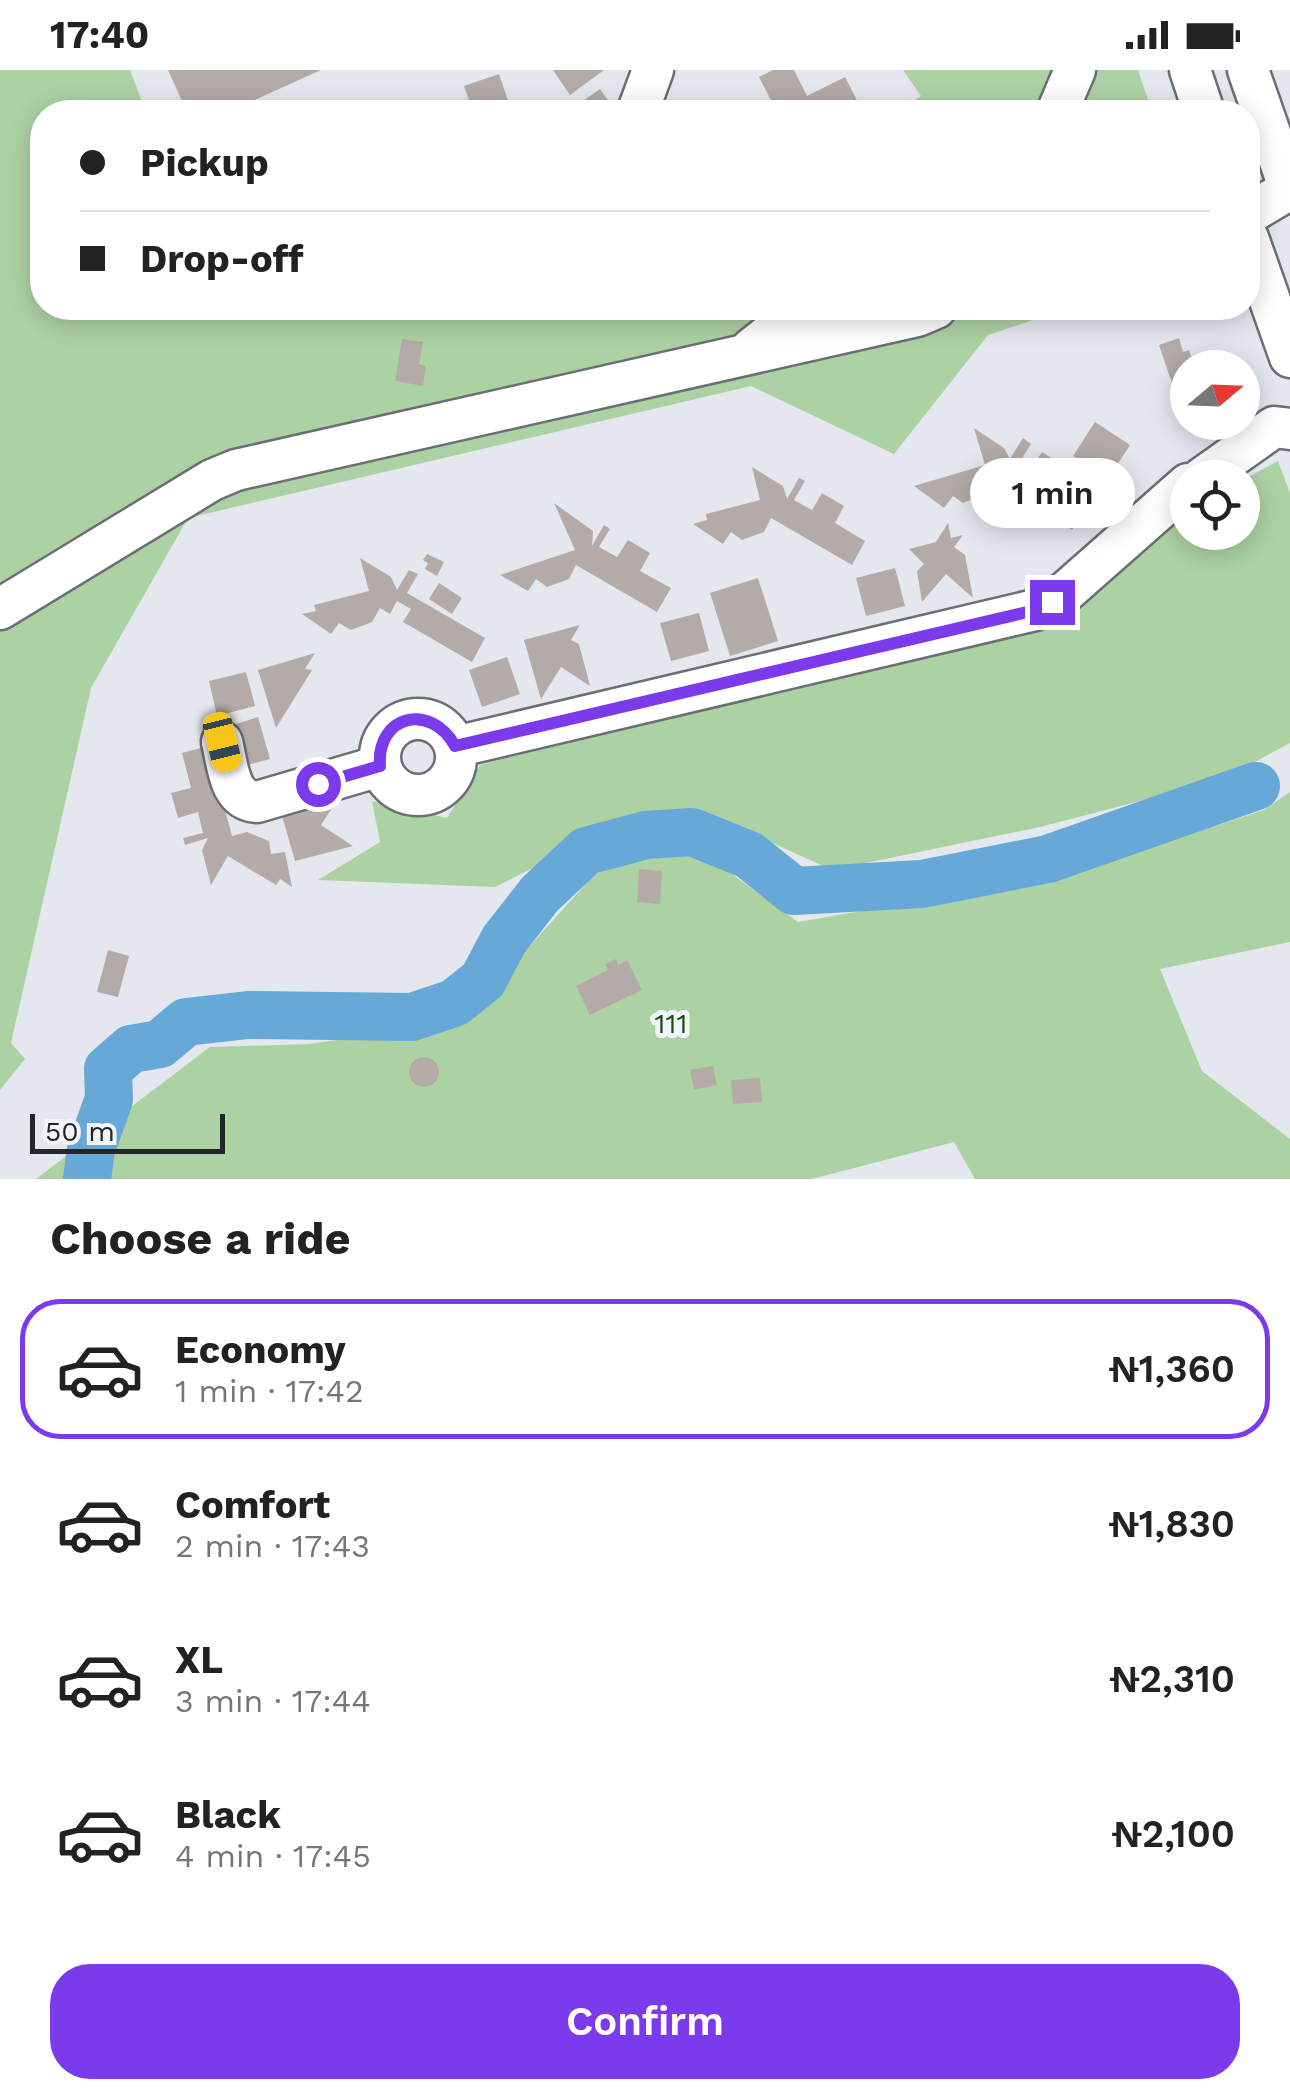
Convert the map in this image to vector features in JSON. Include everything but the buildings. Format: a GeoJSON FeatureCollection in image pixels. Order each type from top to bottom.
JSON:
{"type":"FeatureCollection","features":[{"type":"Feature","properties":{"kind":"street"},"geometry":{"type":"LineString","coordinates":[[641,100],[653,70]]}},
{"type":"Feature","properties":{"kind":"street"},"geometry":{"type":"LineString","coordinates":[[1062,100],[1075,70]]}},
{"type":"Feature","properties":{"kind":"street"},"geometry":{"type":"LineString","coordinates":[[1190,70],[1200,100]]}},
{"type":"Feature","properties":{"kind":"street"},"geometry":{"type":"LineString","coordinates":[[1248,70],[1259,100]]}},
{"type":"Feature","properties":{"kind":"street"},"geometry":{"type":"LineString","coordinates":[[1260,104],[1290,189],[1260,207]]}},
{"type":"Feature","properties":{"kind":"street"},"geometry":{"type":"LineString","coordinates":[[1260,272],[1290,357]]}},
{"type":"Feature","properties":{"kind":"street"},"geometry":{"type":"LineString","coordinates":[[744,355],[787,320]]}},
{"type":"Feature","properties":{"kind":"street"},"geometry":{"type":"LineString","coordinates":[[0,609],[212,480],[236,470],[899,320]]}},
{"type":"Feature","properties":{"kind":"street"},"geometry":{"type":"LineString","coordinates":[[1228,460],[1274,428],[1290,429]]}},
{"type":"Feature","properties":{"kind":"street"},"geometry":{"type":"LineString","coordinates":[[455,746],[1036,610],[1052,602],[1170,500]]}},
{"type":"Feature","properties":{"kind":"street"},"geometry":{"type":"LineString","coordinates":[[414,719],[440,726],[455,746],[454,771],[438,790],[428,795],[403,794],[385,778],[380,766],[383,740],[391,730],[414,719]]}},
{"type":"Feature","properties":{"kind":"street"},"geometry":{"type":"LineString","coordinates":[[222,742],[236,792],[245,801],[257,802],[380,766]]}},
{"type":"Feature","properties":{"kind":"green space"},"geometry":{"type":"Polygon","coordinates":[[[0,70],[130,70],[141,100],[30,100],[30,320],[1033,320],[988,335],[894,454],[751,386],[188,518],[91,688],[11,1043],[25,1059],[0,1090],[0,70]]]}},
{"type":"Feature","properties":{"kind":"green space"},"geometry":{"type":"Polygon","coordinates":[[[903,70],[1138,70],[1148,100],[915,100],[921,96],[903,70]]]}},
{"type":"Feature","properties":{"kind":"green space"},"geometry":{"type":"Polygon","coordinates":[[[1278,461],[1290,493],[1290,743],[1221,780],[1040,827],[832,870],[757,836],[643,812],[495,887],[318,880],[380,842],[372,801],[447,818],[480,765],[1053,617],[1170,524],[1170,550],[1260,550],[1260,471],[1278,461]]]}},
{"type":"Feature","properties":{"kind":"green space","name":"111"},"geometry":{"type":"Polygon","coordinates":[[[1290,792],[1290,942],[1160,969],[1202,1071],[1290,1139],[1290,1179],[975,1179],[954,1142],[812,1179],[36,1179],[210,1047],[309,1044],[461,1022],[594,875],[660,849],[714,861],[798,922],[1059,877],[1264,810],[1290,792]]]}},
{"type":"Feature","properties":{"kind":"waterway"},"geometry":{"type":"LineString","coordinates":[[87,1179],[91,1149],[109,1099],[108,1069],[131,1049],[160,1044],[186,1022],[248,1015],[412,1017],[454,1003],[483,980],[504,940],[540,894],[586,851],[646,835],[692,832],[749,855],[794,891],[922,884],[1048,859],[1256,786]]}},
{"type":"Feature","properties":{"kind":"route"},"geometry":{"type":"LineString","coordinates":[[318,784],[380,766],[383,740],[402,722],[414,719],[440,726],[455,746],[1036,610],[1052,602]]}}]}
